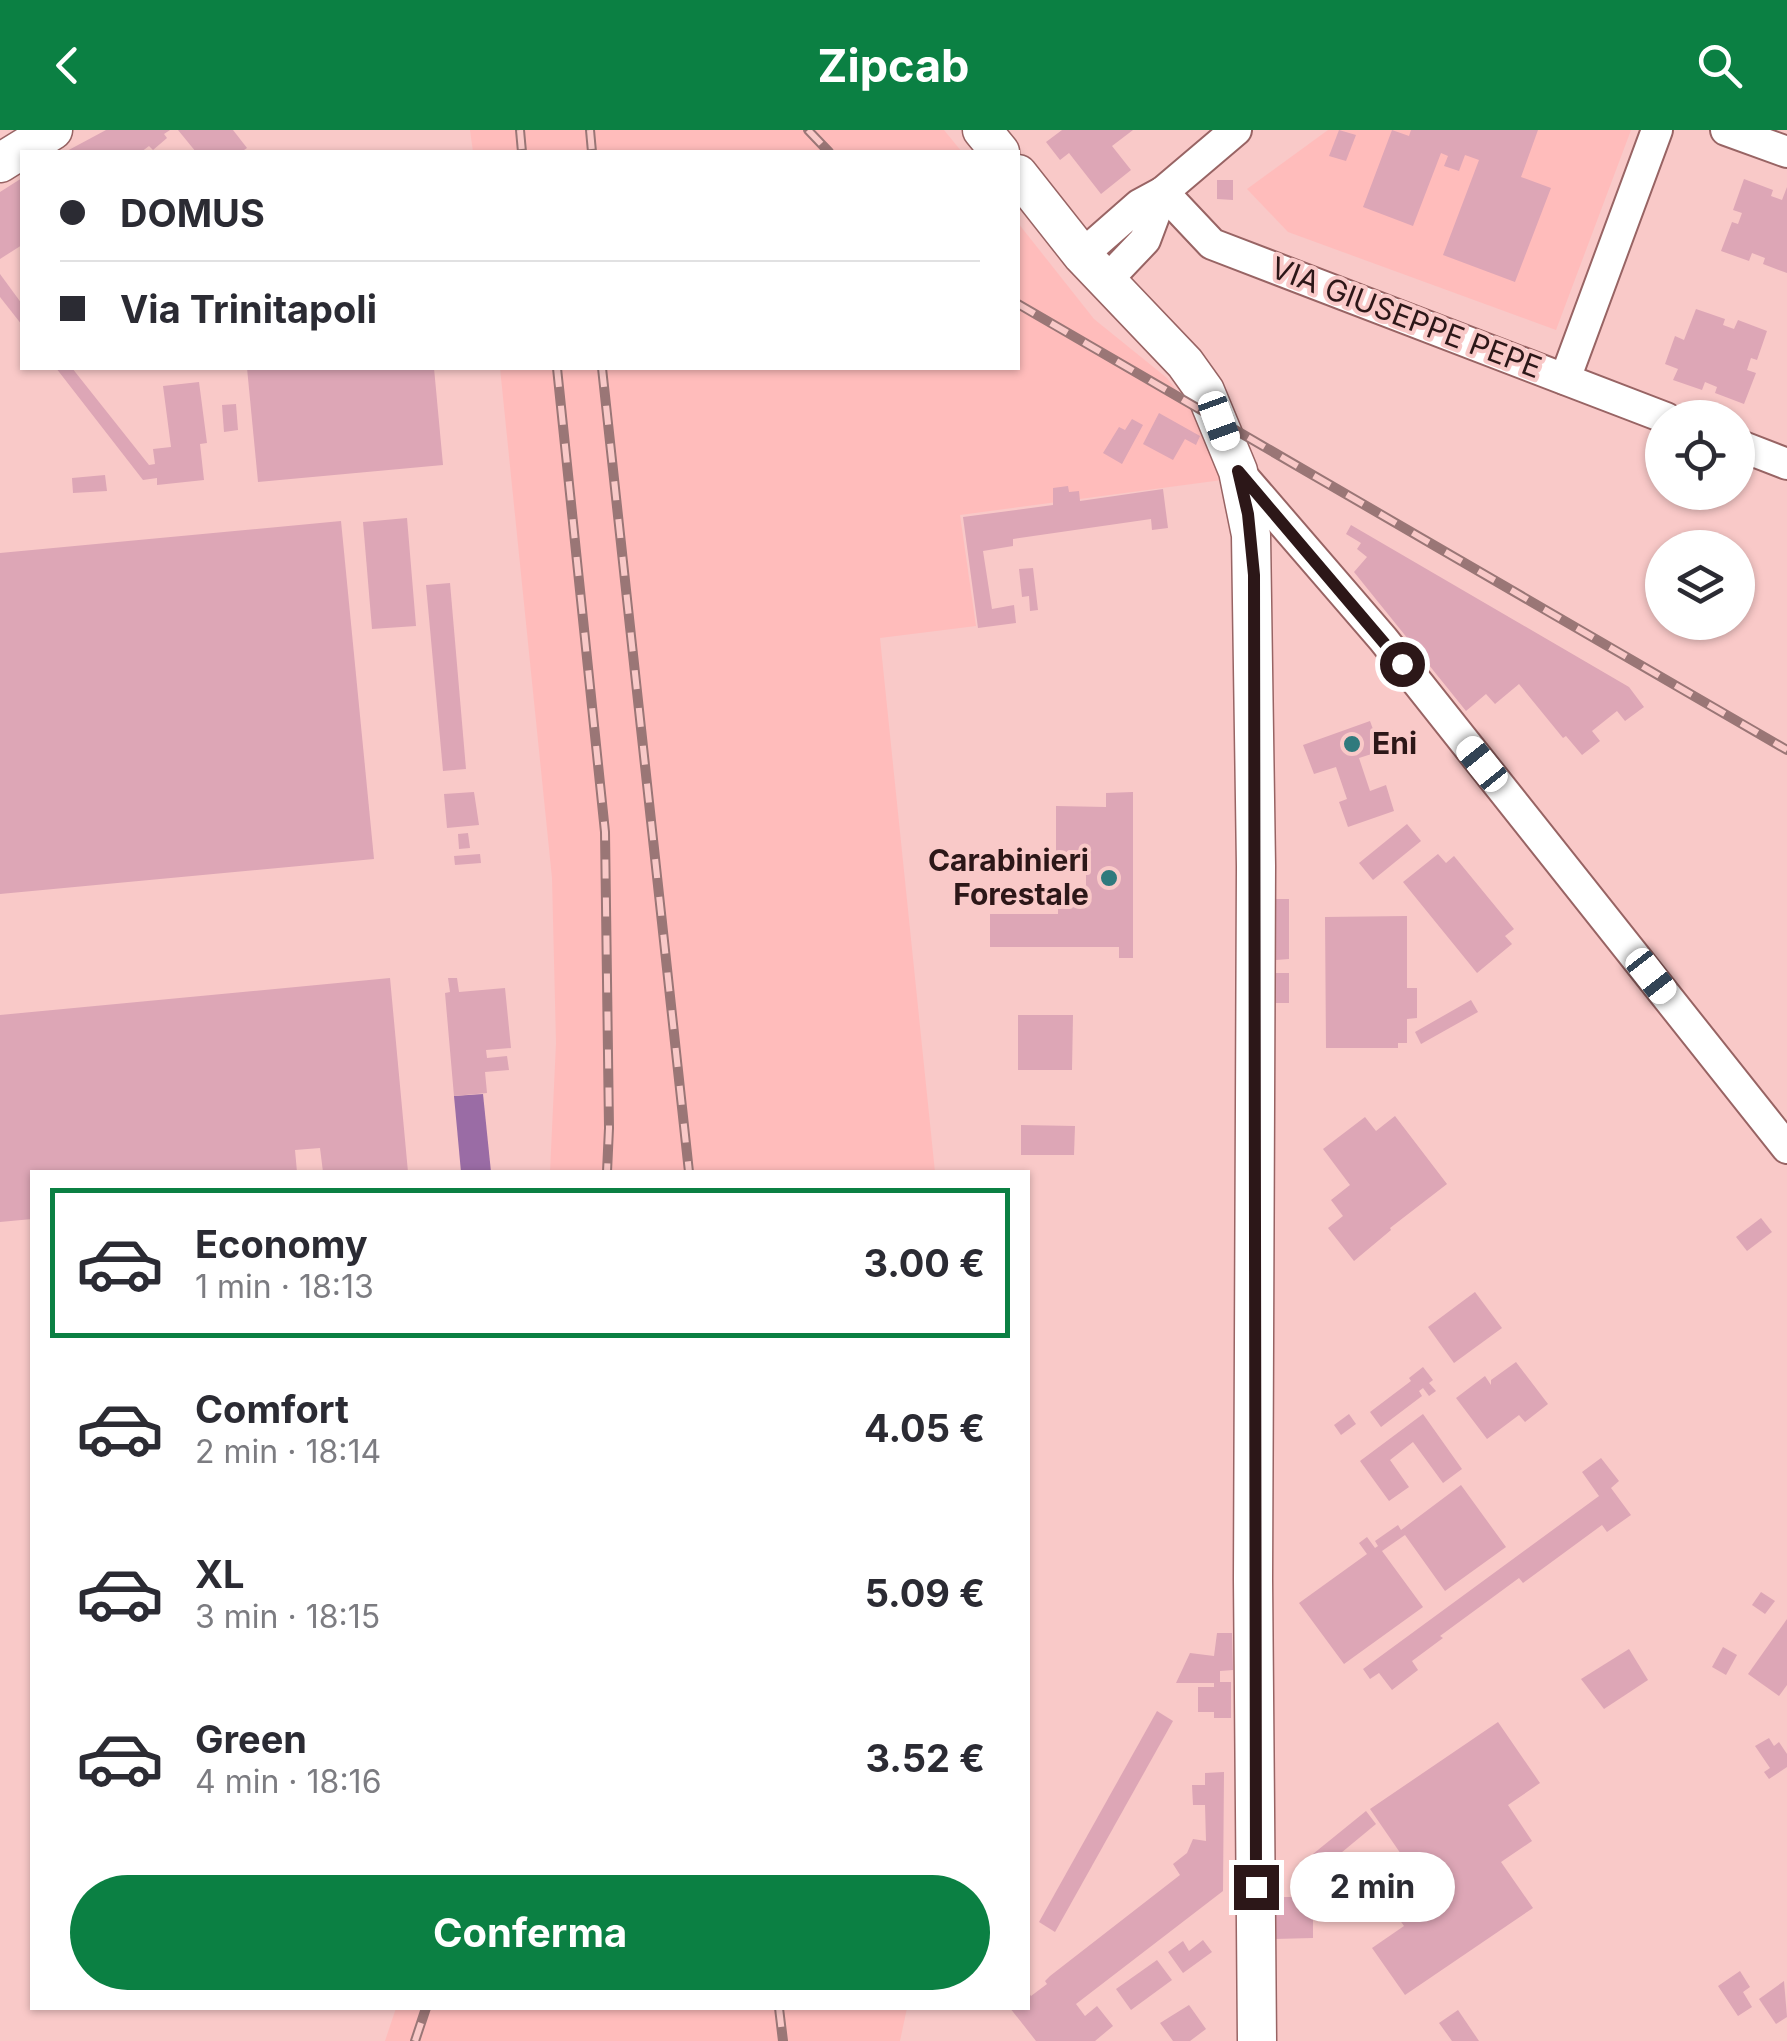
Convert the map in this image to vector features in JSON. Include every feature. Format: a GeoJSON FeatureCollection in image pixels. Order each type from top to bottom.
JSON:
{"type":"FeatureCollection","features":[{"type":"Feature","properties":{"kind":"main road"},"geometry":{"type":"LineString","coordinates":[[21,150],[53,130]]}},
{"type":"Feature","properties":{"kind":"main road"},"geometry":{"type":"LineString","coordinates":[[982,130],[998,150]]}},
{"type":"Feature","properties":{"kind":"main road"},"geometry":{"type":"LineString","coordinates":[[1020,176],[1094,268],[1195,377],[1212,406],[1238,471],[1248,514],[1254,575],[1256,866],[1253,1579],[1257,2041]]}},
{"type":"Feature","properties":{"kind":"street"},"geometry":{"type":"LineString","coordinates":[[1094,268],[1138,205],[1163,192],[1236,130]]}},
{"type":"Feature","properties":{"kind":"street"},"geometry":{"type":"LineString","coordinates":[[1566,378],[1658,130]]}},
{"type":"Feature","properties":{"kind":"street"},"geometry":{"type":"LineString","coordinates":[[1726,130],[1787,152]]}},
{"type":"Feature","properties":{"kind":"street","name":"VIA GIUSEPPE PEPE"},"geometry":{"type":"LineString","coordinates":[[1163,192],[1212,244],[1645,410]]}},
{"type":"Feature","properties":{"kind":"street"},"geometry":{"type":"LineString","coordinates":[[1755,452],[1787,464]]}},
{"type":"Feature","properties":{"kind":"street"},"geometry":{"type":"LineString","coordinates":[[1238,471],[1383,639],[1787,1148]]}},
{"type":"Feature","properties":{"kind":"shaded area"},"geometry":{"type":"Polygon","coordinates":[[[470,130],[944,130],[960,150],[473,150],[470,130]]]}},
{"type":"Feature","properties":{"kind":"shaded area"},"geometry":{"type":"Polygon","coordinates":[[[1328,130],[1631,130],[1556,330],[1288,232],[1247,189],[1328,130]]]}},
{"type":"Feature","properties":{"kind":"shaded area"},"geometry":{"type":"Polygon","coordinates":[[[1020,226],[1094,319],[1167,378],[1203,425],[1222,480],[960,515],[976,626],[880,638],[935,1170],[550,1170],[556,1043],[552,878],[500,370],[1020,370],[1020,226]]]}},
{"type":"Feature","properties":{"kind":"shaded area"},"geometry":{"type":"Polygon","coordinates":[[[483,1094],[491,1170],[461,1170],[454,1096],[483,1094]]]}},
{"type":"Feature","properties":{"kind":"shaded area"},"geometry":{"type":"Polygon","coordinates":[[[395,2010],[907,2010],[900,2041],[385,2041],[395,2010]]]}},
{"type":"Feature","properties":{"kind":"building"},"geometry":{"type":"Polygon","coordinates":[[[106,130],[170,130],[153,150],[149,146],[144,150],[69,150],[106,130]]]}},
{"type":"Feature","properties":{"kind":"building"},"geometry":{"type":"Polygon","coordinates":[[[178,130],[233,130],[247,148],[244,150],[194,150],[178,130]]]}},
{"type":"Feature","properties":{"kind":"building"},"geometry":{"type":"Polygon","coordinates":[[[1062,130],[1133,130],[1112,146],[1131,170],[1101,194],[1069,153],[1060,160],[1046,142],[1062,130]]]}},
{"type":"Feature","properties":{"kind":"building"},"geometry":{"type":"Polygon","coordinates":[[[1339,130],[1356,135],[1346,161],[1329,156],[1339,130]]]}},
{"type":"Feature","properties":{"kind":"building"},"geometry":{"type":"Polygon","coordinates":[[[1392,130],[1409,136],[1411,130],[1538,130],[1521,177],[1551,188],[1515,282],[1443,255],[1479,160],[1465,155],[1459,171],[1444,166],[1448,156],[1441,153],[1413,226],[1363,207],[1392,130]]]}},
{"type":"Feature","properties":{"kind":"building"},"geometry":{"type":"Polygon","coordinates":[[[20,179],[20,246],[0,259],[0,192],[20,179]]]}},
{"type":"Feature","properties":{"kind":"building"},"geometry":{"type":"Polygon","coordinates":[[[1744,179],[1773,190],[1771,196],[1782,200],[1787,187],[1787,273],[1763,264],[1765,258],[1752,253],[1749,261],[1721,251],[1732,222],[1738,224],[1742,213],[1733,210],[1744,179]]]}},
{"type":"Feature","properties":{"kind":"building"},"geometry":{"type":"Polygon","coordinates":[[[1217,180],[1233,180],[1233,200],[1217,199],[1217,180]]]}},
{"type":"Feature","properties":{"kind":"building"},"geometry":{"type":"Polygon","coordinates":[[[0,274],[20,301],[20,322],[0,297],[0,274]]]}},
{"type":"Feature","properties":{"kind":"building"},"geometry":{"type":"Polygon","coordinates":[[[1696,309],[1725,319],[1723,325],[1734,329],[1738,320],[1767,331],[1757,360],[1751,358],[1747,370],[1756,373],[1746,400],[1715,393],[1717,387],[1705,382],[1702,390],[1673,380],[1678,369],[1665,364],[1675,336],[1684,340],[1696,309]]]}},
{"type":"Feature","properties":{"kind":"building"},"geometry":{"type":"Polygon","coordinates":[[[58,370],[74,370],[149,465],[155,464],[153,449],[171,447],[163,386],[199,382],[207,443],[200,444],[204,480],[157,485],[157,478],[143,480],[58,370]]]}},
{"type":"Feature","properties":{"kind":"building"},"geometry":{"type":"Polygon","coordinates":[[[247,370],[434,370],[443,465],[258,482],[247,370]]]}},
{"type":"Feature","properties":{"kind":"building"},"geometry":{"type":"Polygon","coordinates":[[[236,404],[238,430],[224,432],[222,405],[236,404]]]}},
{"type":"Feature","properties":{"kind":"building"},"geometry":{"type":"Polygon","coordinates":[[[1159,413],[1200,436],[1196,445],[1185,439],[1173,460],[1143,444],[1159,413]]]}},
{"type":"Feature","properties":{"kind":"building"},"geometry":{"type":"Polygon","coordinates":[[[1132,419],[1143,425],[1122,464],[1103,453],[1119,427],[1125,430],[1132,419]]]}},
{"type":"Feature","properties":{"kind":"building"},"geometry":{"type":"Polygon","coordinates":[[[105,475],[107,491],[73,493],[72,478],[105,475]]]}},
{"type":"Feature","properties":{"kind":"building"},"geometry":{"type":"Polygon","coordinates":[[[1068,486],[1069,492],[1079,491],[1080,501],[1163,489],[1168,528],[1152,530],[1151,519],[1013,539],[1013,546],[983,551],[992,609],[1014,605],[1016,623],[978,628],[963,517],[1053,505],[1053,488],[1068,486]]]}},
{"type":"Feature","properties":{"kind":"building"},"geometry":{"type":"Polygon","coordinates":[[[407,518],[416,626],[372,629],[363,522],[407,518]]]}},
{"type":"Feature","properties":{"kind":"building"},"geometry":{"type":"Polygon","coordinates":[[[341,521],[374,859],[0,894],[0,553],[341,521]]]}},
{"type":"Feature","properties":{"kind":"building"},"geometry":{"type":"Polygon","coordinates":[[[1351,525],[1629,687],[1644,707],[1625,721],[1617,711],[1592,731],[1600,741],[1582,755],[1519,684],[1495,704],[1486,694],[1466,711],[1354,572],[1367,557],[1357,549],[1361,543],[1346,534],[1351,525]]]}},
{"type":"Feature","properties":{"kind":"building"},"geometry":{"type":"Polygon","coordinates":[[[1033,568],[1038,610],[1030,611],[1029,596],[1022,597],[1019,569],[1033,568]]]}},
{"type":"Feature","properties":{"kind":"building"},"geometry":{"type":"Polygon","coordinates":[[[450,583],[466,769],[443,771],[426,585],[450,583]]]}},
{"type":"Feature","properties":{"kind":"building"},"geometry":{"type":"Polygon","coordinates":[[[1370,721],[1381,751],[1359,758],[1370,791],[1386,785],[1394,811],[1348,827],[1339,802],[1347,799],[1336,767],[1314,774],[1303,745],[1370,721]]]}},
{"type":"Feature","properties":{"kind":"building"},"geometry":{"type":"Polygon","coordinates":[[[474,792],[479,825],[447,828],[444,794],[474,792]]]}},
{"type":"Feature","properties":{"kind":"building","name":"Carabinieri Forestale"},"geometry":{"type":"Polygon","coordinates":[[[1133,792],[1133,958],[1119,958],[1119,947],[990,947],[990,914],[1058,914],[1058,894],[1086,894],[1086,862],[1056,862],[1056,806],[1106,807],[1106,793],[1133,792]]]}},
{"type":"Feature","properties":{"kind":"building"},"geometry":{"type":"Polygon","coordinates":[[[1407,824],[1421,841],[1373,880],[1359,863],[1407,824]]]}},
{"type":"Feature","properties":{"kind":"building"},"geometry":{"type":"Polygon","coordinates":[[[468,833],[470,848],[459,849],[458,834],[468,833]]]}},
{"type":"Feature","properties":{"kind":"building"},"geometry":{"type":"Polygon","coordinates":[[[480,854],[481,863],[455,865],[454,856],[480,854]]]}},
{"type":"Feature","properties":{"kind":"building"},"geometry":{"type":"Polygon","coordinates":[[[1438,854],[1446,863],[1454,856],[1514,929],[1505,936],[1512,944],[1477,973],[1403,882],[1438,854]]]}},
{"type":"Feature","properties":{"kind":"building"},"geometry":{"type":"Polygon","coordinates":[[[1275,899],[1289,899],[1289,959],[1276,960],[1275,899]]]}},
{"type":"Feature","properties":{"kind":"building"},"geometry":{"type":"Polygon","coordinates":[[[1407,916],[1407,988],[1417,988],[1417,1018],[1407,1019],[1407,1043],[1398,1043],[1398,1048],[1326,1048],[1325,917],[1407,916]]]}},
{"type":"Feature","properties":{"kind":"building"},"geometry":{"type":"Polygon","coordinates":[[[1276,973],[1289,973],[1289,1003],[1276,1003],[1276,973]]]}},
{"type":"Feature","properties":{"kind":"building"},"geometry":{"type":"Polygon","coordinates":[[[390,978],[408,1170],[323,1170],[320,1148],[295,1150],[297,1170],[30,1170],[30,1219],[0,1222],[0,1015],[390,978]]]}},
{"type":"Feature","properties":{"kind":"building"},"geometry":{"type":"Polygon","coordinates":[[[448,978],[457,978],[459,992],[505,988],[511,1048],[486,1050],[487,1058],[507,1056],[509,1070],[485,1072],[487,1093],[454,1096],[445,993],[450,992],[448,978]]]}},
{"type":"Feature","properties":{"kind":"building"},"geometry":{"type":"Polygon","coordinates":[[[1471,1000],[1478,1012],[1421,1044],[1415,1032],[1471,1000]]]}},
{"type":"Feature","properties":{"kind":"building"},"geometry":{"type":"Polygon","coordinates":[[[1018,1015],[1073,1015],[1072,1070],[1018,1070],[1018,1015]]]}},
{"type":"Feature","properties":{"kind":"building"},"geometry":{"type":"Polygon","coordinates":[[[1395,1116],[1447,1184],[1354,1261],[1328,1228],[1343,1216],[1331,1200],[1350,1185],[1323,1149],[1365,1117],[1376,1131],[1395,1116]]]}},
{"type":"Feature","properties":{"kind":"building"},"geometry":{"type":"Polygon","coordinates":[[[1021,1125],[1075,1126],[1074,1155],[1021,1155],[1021,1125]]]}},
{"type":"Feature","properties":{"kind":"building"},"geometry":{"type":"Polygon","coordinates":[[[1761,1218],[1772,1232],[1747,1251],[1736,1237],[1761,1218]]]}},
{"type":"Feature","properties":{"kind":"building"},"geometry":{"type":"Polygon","coordinates":[[[1475,1292],[1502,1328],[1454,1363],[1428,1327],[1475,1292]]]}},
{"type":"Feature","properties":{"kind":"building"},"geometry":{"type":"Polygon","coordinates":[[[1516,1362],[1548,1404],[1525,1422],[1519,1415],[1487,1439],[1456,1398],[1485,1376],[1491,1385],[1491,1380],[1516,1362]]]}},
{"type":"Feature","properties":{"kind":"building"},"geometry":{"type":"Polygon","coordinates":[[[1423,1367],[1436,1391],[1429,1396],[1423,1388],[1419,1391],[1422,1396],[1381,1427],[1370,1412],[1423,1367]]]}},
{"type":"Feature","properties":{"kind":"building"},"geometry":{"type":"Polygon","coordinates":[[[1349,1414],[1356,1424],[1341,1435],[1334,1425],[1349,1414]]]}},
{"type":"Feature","properties":{"kind":"building"},"geometry":{"type":"Polygon","coordinates":[[[1423,1414],[1462,1469],[1443,1483],[1413,1442],[1390,1460],[1409,1487],[1389,1501],[1360,1461],[1423,1414]]]}},
{"type":"Feature","properties":{"kind":"building"},"geometry":{"type":"Polygon","coordinates":[[[1601,1458],[1619,1481],[1611,1488],[1631,1515],[1607,1532],[1602,1525],[1523,1583],[1519,1578],[1440,1636],[1443,1638],[1412,1661],[1418,1670],[1392,1690],[1379,1673],[1370,1679],[1363,1669],[1599,1496],[1582,1472],[1601,1458]]]}},
{"type":"Feature","properties":{"kind":"building"},"geometry":{"type":"Polygon","coordinates":[[[1461,1485],[1506,1547],[1445,1591],[1405,1535],[1382,1551],[1423,1607],[1344,1664],[1299,1603],[1367,1554],[1359,1543],[1367,1537],[1375,1548],[1375,1541],[1398,1525],[1401,1530],[1461,1485]]]}},
{"type":"Feature","properties":{"kind":"building"},"geometry":{"type":"Polygon","coordinates":[[[1761,1592],[1775,1601],[1765,1614],[1752,1605],[1761,1592]]]}},
{"type":"Feature","properties":{"kind":"building"},"geometry":{"type":"Polygon","coordinates":[[[1787,1619],[1787,1685],[1779,1696],[1748,1674],[1787,1619]]]}},
{"type":"Feature","properties":{"kind":"building"},"geometry":{"type":"Polygon","coordinates":[[[1217,1633],[1232,1633],[1233,1670],[1220,1671],[1220,1682],[1231,1682],[1231,1718],[1214,1718],[1214,1712],[1198,1712],[1198,1687],[1214,1687],[1214,1683],[1176,1683],[1190,1653],[1214,1656],[1217,1633]]]}},
{"type":"Feature","properties":{"kind":"building"},"geometry":{"type":"Polygon","coordinates":[[[1723,1647],[1737,1655],[1726,1675],[1712,1667],[1723,1647]]]}},
{"type":"Feature","properties":{"kind":"building"},"geometry":{"type":"Polygon","coordinates":[[[1629,1649],[1648,1680],[1604,1709],[1581,1679],[1629,1649]]]}},
{"type":"Feature","properties":{"kind":"building"},"geometry":{"type":"Polygon","coordinates":[[[1157,1711],[1173,1721],[1055,1932],[1039,1922],[1157,1711]]]}},
{"type":"Feature","properties":{"kind":"building"},"geometry":{"type":"Polygon","coordinates":[[[1498,1722],[1540,1783],[1508,1805],[1532,1841],[1501,1862],[1533,1908],[1405,1995],[1372,1948],[1404,1926],[1371,1879],[1403,1857],[1370,1809],[1498,1722]]]}},
{"type":"Feature","properties":{"kind":"building"},"geometry":{"type":"Polygon","coordinates":[[[1769,1738],[1774,1746],[1779,1742],[1787,1754],[1787,1767],[1769,1779],[1764,1772],[1770,1768],[1755,1746],[1769,1738]]]}},
{"type":"Feature","properties":{"kind":"building"},"geometry":{"type":"Polygon","coordinates":[[[1224,1772],[1223,1891],[1076,2004],[1085,2016],[1097,2006],[1113,2026],[1095,2041],[1036,2041],[1012,2010],[1030,2010],[1030,1995],[1047,1984],[1050,1976],[1180,1875],[1173,1864],[1187,1853],[1193,1839],[1206,1841],[1205,1805],[1193,1805],[1192,1785],[1205,1785],[1205,1773],[1224,1772]]]}},
{"type":"Feature","properties":{"kind":"building"},"geometry":{"type":"Polygon","coordinates":[[[1366,1811],[1376,1824],[1324,1867],[1313,1854],[1366,1811]]]}},
{"type":"Feature","properties":{"kind":"building"},"geometry":{"type":"Polygon","coordinates":[[[1274,1897],[1313,1897],[1313,1938],[1274,1939],[1274,1897]]]}},
{"type":"Feature","properties":{"kind":"building"},"geometry":{"type":"Polygon","coordinates":[[[1203,1940],[1212,1952],[1183,1973],[1168,1952],[1183,1941],[1189,1951],[1203,1940]]]}},
{"type":"Feature","properties":{"kind":"building"},"geometry":{"type":"Polygon","coordinates":[[[1157,1960],[1172,1980],[1131,2010],[1116,1989],[1157,1960]]]}},
{"type":"Feature","properties":{"kind":"building"},"geometry":{"type":"Polygon","coordinates":[[[1740,1971],[1750,1987],[1743,1992],[1752,2007],[1738,2016],[1718,1986],[1740,1971]]]}},
{"type":"Feature","properties":{"kind":"building"},"geometry":{"type":"Polygon","coordinates":[[[1784,1981],[1787,2017],[1776,2024],[1759,1999],[1784,1981]]]}},
{"type":"Feature","properties":{"kind":"building"},"geometry":{"type":"Polygon","coordinates":[[[1189,2005],[1206,2029],[1190,2041],[1173,2041],[1160,2023],[1189,2005]]]}},
{"type":"Feature","properties":{"kind":"building"},"geometry":{"type":"Polygon","coordinates":[[[1458,2010],[1479,2041],[1452,2041],[1439,2023],[1458,2010]]]}},
{"type":"Feature","properties":{"kind":"railway"},"geometry":{"type":"LineString","coordinates":[[520,130],[522,150]]}},
{"type":"Feature","properties":{"kind":"railway"},"geometry":{"type":"LineString","coordinates":[[590,130],[592,150]]}},
{"type":"Feature","properties":{"kind":"railway"},"geometry":{"type":"LineString","coordinates":[[808,130],[827,150]]}},
{"type":"Feature","properties":{"kind":"railway"},"geometry":{"type":"LineString","coordinates":[[1020,305],[1787,750]]}},
{"type":"Feature","properties":{"kind":"railway"},"geometry":{"type":"LineString","coordinates":[[557,370],[605,832],[607,1170]]}},
{"type":"Feature","properties":{"kind":"railway"},"geometry":{"type":"LineString","coordinates":[[602,370],[689,1170]]}},
{"type":"Feature","properties":{"kind":"railway"},"geometry":{"type":"LineString","coordinates":[[415,2041],[425,2010]]}},
{"type":"Feature","properties":{"kind":"railway"},"geometry":{"type":"LineString","coordinates":[[779,2010],[783,2041]]}},
{"type":"Feature","properties":{"kind":"place","name":"Eni"},"geometry":{"type":"Point","coordinates":[1352,744]}},
{"type":"Feature","properties":{"kind":"place","name":"Carabinieri Forestale"},"geometry":{"type":"Point","coordinates":[1109,878]}},
{"type":"Feature","properties":{"kind":"route"},"geometry":{"type":"LineString","coordinates":[[1256,1887],[1254,575],[1248,514],[1238,471],[1402,664]]}}]}
